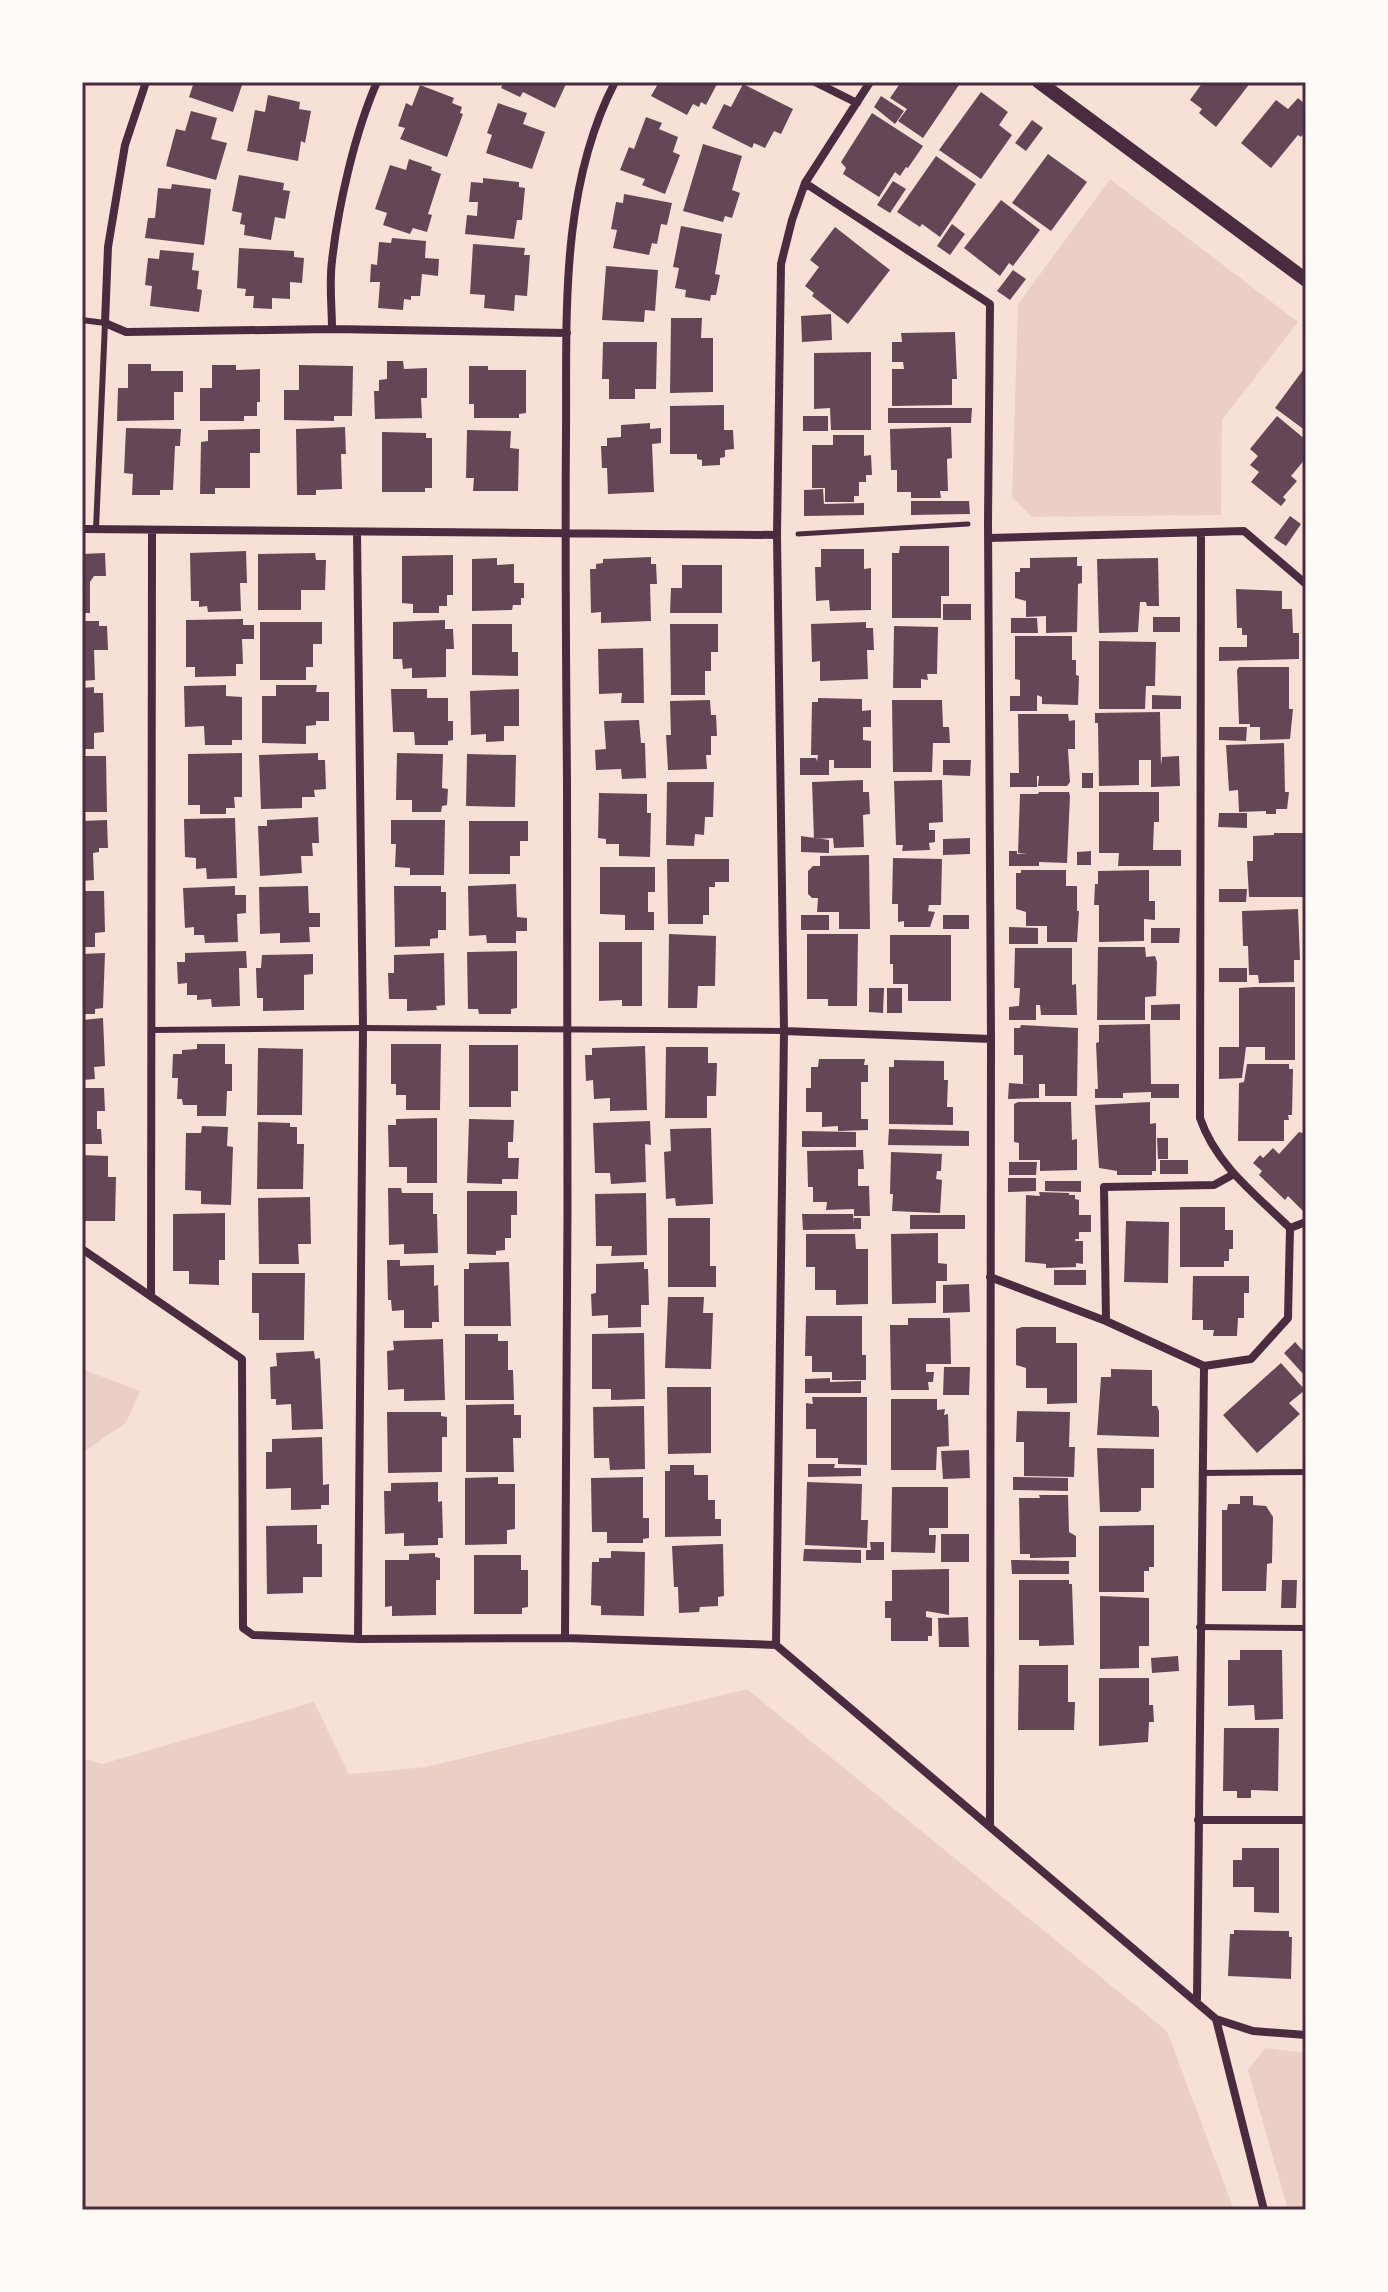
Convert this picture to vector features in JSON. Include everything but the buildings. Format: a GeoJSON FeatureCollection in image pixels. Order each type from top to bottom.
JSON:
{"type":"FeatureCollection","features":[{"type":"Feature","properties":{"kind":"street"},"geometry":{"type":"LineString","coordinates":[[146,82],[125,145],[108,247],[105,323],[126,332],[332,329],[567,333]]}},
{"type":"Feature","properties":{"kind":"street"},"geometry":{"type":"LineString","coordinates":[[332,329],[331,263],[348,179],[367,106],[377,82]]}},
{"type":"Feature","properties":{"kind":"street"},"geometry":{"type":"LineString","coordinates":[[565,1638],[567,333],[573,224],[585,157],[615,82]]}},
{"type":"Feature","properties":{"kind":"street"},"geometry":{"type":"LineString","coordinates":[[815,82],[857,103]]}},
{"type":"Feature","properties":{"kind":"street"},"geometry":{"type":"LineString","coordinates":[[776,1645],[784,1031],[777,535],[781,264],[805,183],[870,82]]}},
{"type":"Feature","properties":{"kind":"street"},"geometry":{"type":"LineString","coordinates":[[1039,82],[1306,280]]}},
{"type":"Feature","properties":{"kind":"street"},"geometry":{"type":"LineString","coordinates":[[805,183],[990,304],[990,1825]]}},
{"type":"Feature","properties":{"kind":"street"},"geometry":{"type":"LineString","coordinates":[[82,529],[777,535]]}},
{"type":"Feature","properties":{"kind":"street"},"geometry":{"type":"LineString","coordinates":[[151,1295],[152,531]]}},
{"type":"Feature","properties":{"kind":"street"},"geometry":{"type":"LineString","coordinates":[[989,538],[1244,531],[1306,584]]}},
{"type":"Feature","properties":{"kind":"street"},"geometry":{"type":"LineString","coordinates":[[357,532],[363,1028],[358,1639]]}},
{"type":"Feature","properties":{"kind":"street"},"geometry":{"type":"LineString","coordinates":[[990,1277],[1106,1321],[1204,1366],[1251,1359],[1288,1318],[1290,1228],[1234,1174],[1208,1142],[1200,1118],[1201,533]]}},
{"type":"Feature","properties":{"kind":"street"},"geometry":{"type":"LineString","coordinates":[[784,1031],[991,1039]]}},
{"type":"Feature","properties":{"kind":"street"},"geometry":{"type":"LineString","coordinates":[[1106,1321],[1104,1187],[1214,1185],[1234,1174]]}},
{"type":"Feature","properties":{"kind":"street"},"geometry":{"type":"LineString","coordinates":[[1290,1228],[1306,1222]]}},
{"type":"Feature","properties":{"kind":"street"},"geometry":{"type":"LineString","coordinates":[[82,1249],[242,1359],[243,1628],[253,1635],[358,1639],[565,1638],[776,1645],[1197,1999],[1216,2019],[1253,2031],[1306,2035]]}},
{"type":"Feature","properties":{"kind":"street"},"geometry":{"type":"LineString","coordinates":[[1197,1999],[1204,1366]]}},
{"type":"Feature","properties":{"kind":"street"},"geometry":{"type":"LineString","coordinates":[[1198,1820],[1306,1820]]}},
{"type":"Feature","properties":{"kind":"street"},"geometry":{"type":"LineString","coordinates":[[1216,2019],[1264,2210]]}},
{"type":"Feature","properties":{"kind":"lane"},"geometry":{"type":"LineString","coordinates":[[82,320],[105,323],[96,529]]}},
{"type":"Feature","properties":{"kind":"lane"},"geometry":{"type":"LineString","coordinates":[[151,1030],[784,1031]]}},
{"type":"Feature","properties":{"kind":"lane"},"geometry":{"type":"LineString","coordinates":[[1203,1473],[1306,1472]]}},
{"type":"Feature","properties":{"kind":"lane"},"geometry":{"type":"LineString","coordinates":[[1199,1627],[1306,1628]]}},
{"type":"Feature","properties":{"kind":"path"},"geometry":{"type":"LineString","coordinates":[[777,535],[988,523]]}},
{"type":"Feature","properties":{"kind":"shaded area"},"geometry":{"type":"Polygon","coordinates":[[[1110,179],[1298,322],[1222,420],[1221,515],[1032,517],[1012,497],[1018,304],[1110,179]]]}},
{"type":"Feature","properties":{"kind":"shaded area"},"geometry":{"type":"Polygon","coordinates":[[[82,1369],[140,1391],[126,1423],[82,1453],[82,1369]]]}},
{"type":"Feature","properties":{"kind":"shaded area"},"geometry":{"type":"Polygon","coordinates":[[[747,1689],[1167,2031],[1234,2210],[82,2210],[82,1758],[102,1764],[314,1702],[349,1774],[426,1767],[747,1689]]]}},
{"type":"Feature","properties":{"kind":"shaded area"},"geometry":{"type":"Polygon","coordinates":[[[1265,2048],[1306,2053],[1306,2210],[1288,2210],[1248,2070],[1265,2048]]]}}]}
